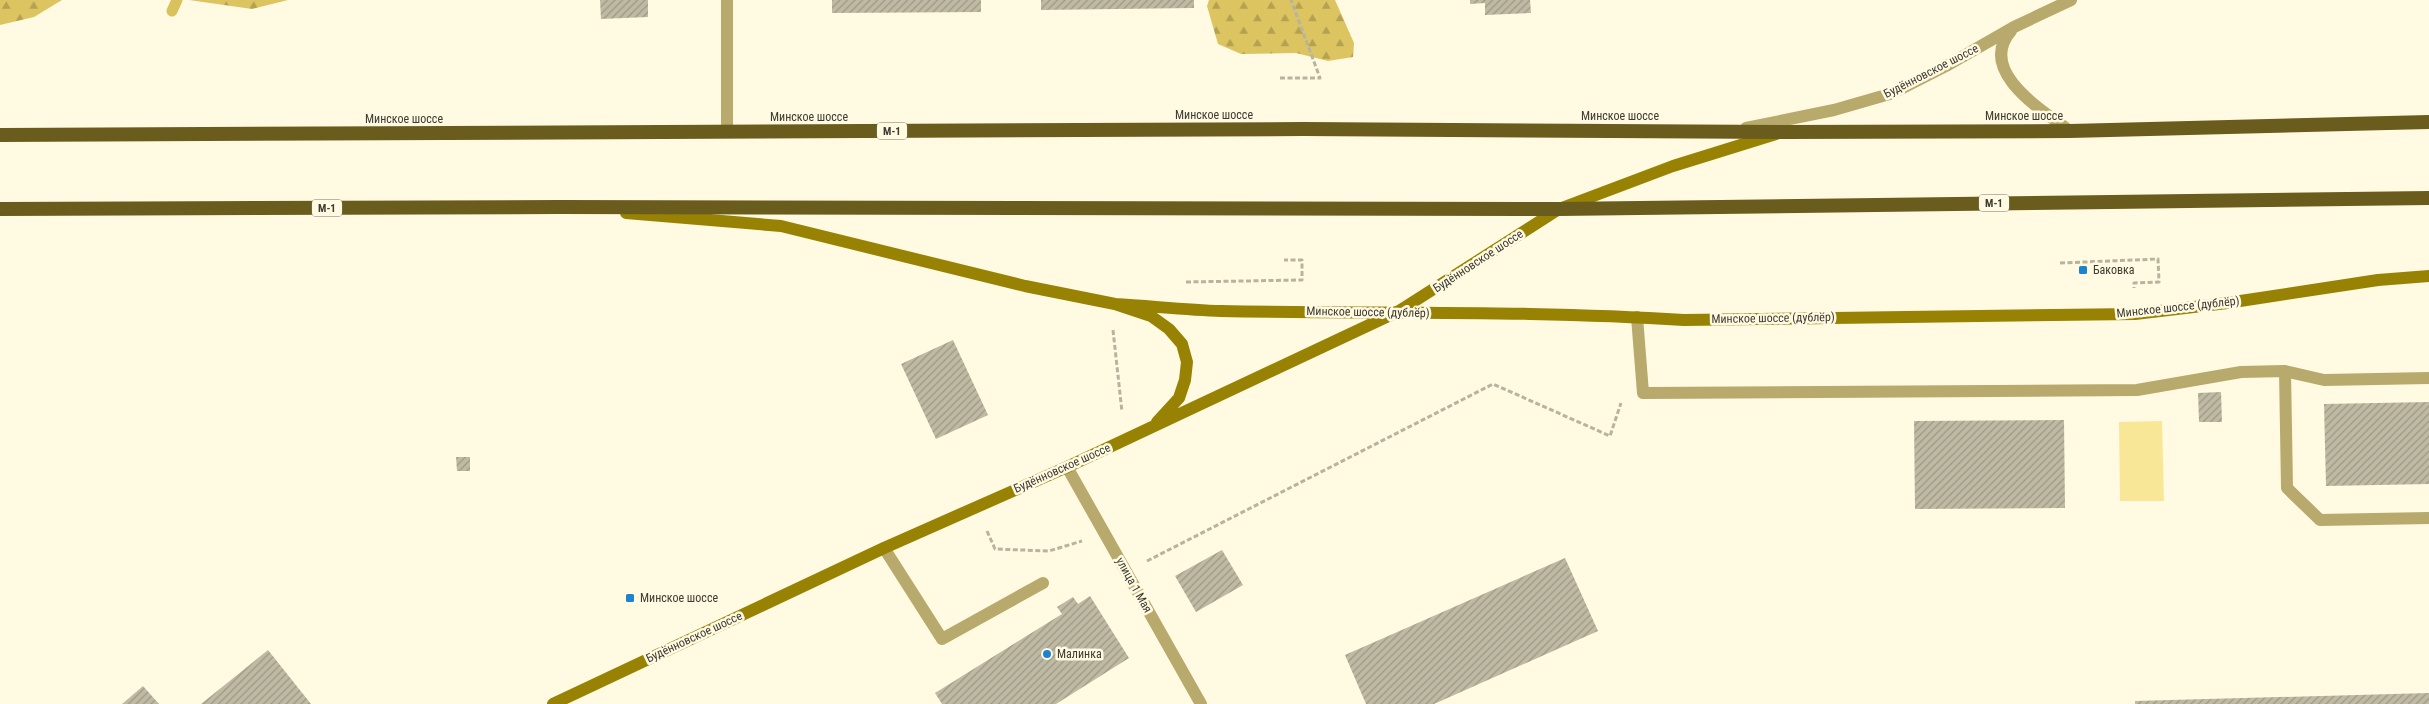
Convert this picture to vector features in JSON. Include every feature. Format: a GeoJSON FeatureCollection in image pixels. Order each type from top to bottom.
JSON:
{"type":"FeatureCollection","features":[{"type":"Feature","properties":{"kind":"highway","name":"Минское шоссе"},"geometry":{"type":"LineString","coordinates":[[0,135],[1313,129],[1728,132],[2070,131],[2429,122]]}},
{"type":"Feature","properties":{"kind":"highway","name":"М-1"},"geometry":{"type":"LineString","coordinates":[[0,209],[560,207],[1559,209],[2429,198]]}},
{"type":"Feature","properties":{"kind":"main road","name":"Будённовское шоссе"},"geometry":{"type":"LineString","coordinates":[[553,704],[884,548],[1152,428],[1399,311],[1559,209],[1673,166],[1784,132]]}},
{"type":"Feature","properties":{"kind":"main road"},"geometry":{"type":"LineString","coordinates":[[560,207],[781,226],[1025,286],[1115,304],[1151,316],[1169,328],[1182,344],[1187,362],[1186,380],[1179,398],[1152,428]]}},
{"type":"Feature","properties":{"kind":"main road","name":"Минское шоссе (дублёр)"},"geometry":{"type":"LineString","coordinates":[[1115,304],[1220,311],[1399,311],[1684,320],[2135,314],[2227,303],[2378,280],[2429,276]]}},
{"type":"Feature","properties":{"kind":"street"},"geometry":{"type":"LineString","coordinates":[[727,0],[727,132]]}},
{"type":"Feature","properties":{"kind":"street","name":"Будённовское шоссе"},"geometry":{"type":"LineString","coordinates":[[1728,132],[1834,110],[1893,93],[1946,66],[2014,27],[2071,0]]}},
{"type":"Feature","properties":{"kind":"street"},"geometry":{"type":"LineString","coordinates":[[2014,27],[2003,40],[2002,54],[2008,77],[2025,98],[2070,131]]}},
{"type":"Feature","properties":{"kind":"street"},"geometry":{"type":"LineString","coordinates":[[1636,317],[1643,393],[2137,390],[2241,372],[2285,372],[2324,380],[2429,378]]}},
{"type":"Feature","properties":{"kind":"street"},"geometry":{"type":"LineString","coordinates":[[2285,372],[2287,488],[2320,520],[2429,518]]}},
{"type":"Feature","properties":{"kind":"street","name":"улица 1 Мая"},"geometry":{"type":"LineString","coordinates":[[1067,467],[1201,704]]}},
{"type":"Feature","properties":{"kind":"street"},"geometry":{"type":"LineString","coordinates":[[884,548],[942,639],[1043,583]]}},
{"type":"Feature","properties":{"kind":"path"},"geometry":{"type":"LineString","coordinates":[[1280,78],[1320,78],[1291,0]]}},
{"type":"Feature","properties":{"kind":"path"},"geometry":{"type":"LineString","coordinates":[[2060,263],[2158,259],[2159,282],[2134,283],[2134,292]]}},
{"type":"Feature","properties":{"kind":"path"},"geometry":{"type":"LineString","coordinates":[[1184,282],[1302,280],[1302,260],[1284,260]]}},
{"type":"Feature","properties":{"kind":"path"},"geometry":{"type":"LineString","coordinates":[[1112,323],[1122,412]]}},
{"type":"Feature","properties":{"kind":"path"},"geometry":{"type":"LineString","coordinates":[[1142,553],[1146,562],[1493,384],[1610,436],[1623,400]]}},
{"type":"Feature","properties":{"kind":"path"},"geometry":{"type":"LineString","coordinates":[[983,522],[995,549],[1049,551],[1089,538]]}},
{"type":"Feature","properties":{"kind":"green space"},"geometry":{"type":"Polygon","coordinates":[[[0,0],[62,0],[34,17],[0,25],[0,0]]]}},
{"type":"Feature","properties":{"kind":"green space"},"geometry":{"type":"Polygon","coordinates":[[[189,0],[288,0],[252,9],[189,0]]]}},
{"type":"Feature","properties":{"kind":"green space"},"geometry":{"type":"Polygon","coordinates":[[[1209,0],[1335,0],[1354,43],[1353,57],[1328,61],[1296,53],[1241,54],[1218,44],[1207,6],[1209,0]]]}},
{"type":"Feature","properties":{"kind":"shaded area"},"geometry":{"type":"Polygon","coordinates":[[[2162,421],[2164,501],[2120,501],[2119,422],[2162,421]]]}},
{"type":"Feature","properties":{"kind":"building"},"geometry":{"type":"Polygon","coordinates":[[[600,0],[648,0],[648,17],[601,19],[600,0]]]}},
{"type":"Feature","properties":{"kind":"building"},"geometry":{"type":"Polygon","coordinates":[[[832,0],[981,0],[981,12],[832,13],[832,0]]]}},
{"type":"Feature","properties":{"kind":"building"},"geometry":{"type":"Polygon","coordinates":[[[1041,0],[1194,0],[1194,8],[1041,10],[1041,0]]]}},
{"type":"Feature","properties":{"kind":"building"},"geometry":{"type":"Polygon","coordinates":[[[1470,0],[1530,0],[1531,13],[1485,15],[1485,3],[1470,4],[1470,0]]]}},
{"type":"Feature","properties":{"kind":"building"},"geometry":{"type":"Polygon","coordinates":[[[953,340],[988,415],[936,439],[901,364],[953,340]]]}},
{"type":"Feature","properties":{"kind":"building"},"geometry":{"type":"Polygon","coordinates":[[[2221,392],[2222,422],[2199,422],[2198,393],[2221,392]]]}},
{"type":"Feature","properties":{"kind":"building"},"geometry":{"type":"Polygon","coordinates":[[[2429,402],[2429,484],[2326,486],[2324,404],[2429,402]]]}},
{"type":"Feature","properties":{"kind":"building"},"geometry":{"type":"Polygon","coordinates":[[[2064,420],[2065,508],[1915,509],[1914,421],[2064,420]]]}},
{"type":"Feature","properties":{"kind":"building"},"geometry":{"type":"Polygon","coordinates":[[[456,457],[470,457],[470,471],[457,471],[456,457]]]}},
{"type":"Feature","properties":{"kind":"building"},"geometry":{"type":"Polygon","coordinates":[[[1222,550],[1243,585],[1196,612],[1175,576],[1222,550]]]}},
{"type":"Feature","properties":{"kind":"building"},"geometry":{"type":"Polygon","coordinates":[[[1565,558],[1598,631],[1434,704],[1366,704],[1345,655],[1565,558]]]}},
{"type":"Feature","properties":{"kind":"building"},"geometry":{"type":"Polygon","coordinates":[[[1090,596],[1129,658],[1056,704],[942,704],[935,693],[1062,614],[1057,607],[1073,597],[1078,604],[1090,596]]]}},
{"type":"Feature","properties":{"kind":"building"},"geometry":{"type":"Polygon","coordinates":[[[268,650],[311,704],[201,704],[268,650]]]}},
{"type":"Feature","properties":{"kind":"building"},"geometry":{"type":"Polygon","coordinates":[[[143,686],[159,704],[122,704],[143,686]]]}},
{"type":"Feature","properties":{"kind":"building"},"geometry":{"type":"Polygon","coordinates":[[[2429,693],[2429,704],[2135,704],[2135,701],[2429,693]]]}},
{"type":"Feature","properties":{"kind":"waterway"},"geometry":{"type":"LineString","coordinates":[[172,11],[177,0]]}},
{"type":"Feature","properties":{"kind":"place","name":"Баковка"},"geometry":{"type":"Point","coordinates":[2083,270]}},
{"type":"Feature","properties":{"kind":"place","name":"Минское шоссе"},"geometry":{"type":"Point","coordinates":[630,598]}},
{"type":"Feature","properties":{"kind":"place","name":"Малинка"},"geometry":{"type":"Point","coordinates":[1047,654]}}]}
